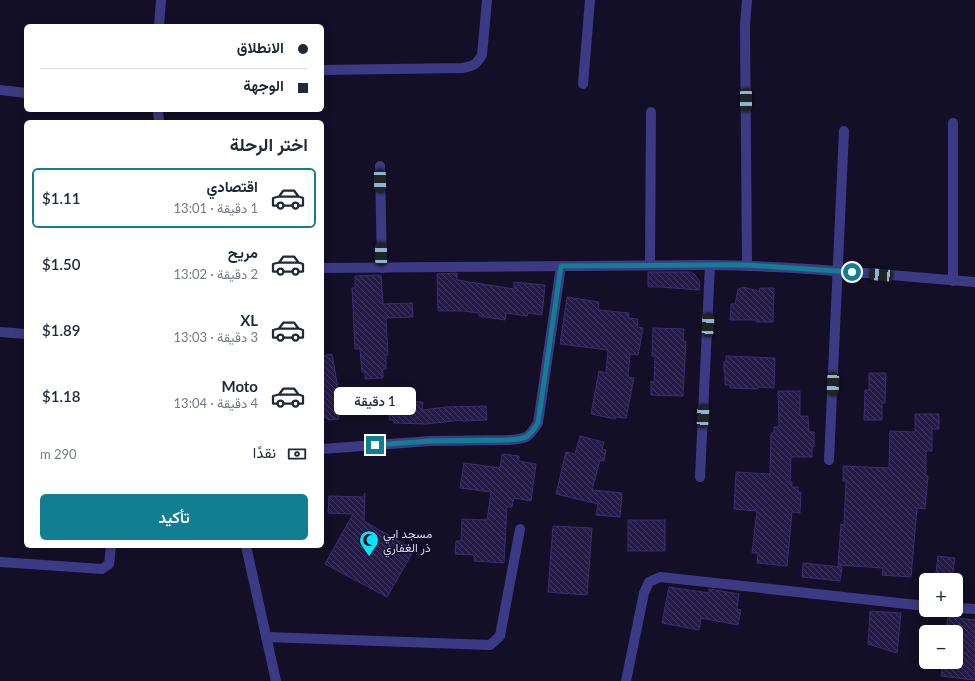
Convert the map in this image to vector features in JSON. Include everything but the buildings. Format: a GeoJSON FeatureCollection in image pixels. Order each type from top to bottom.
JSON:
{"type":"FeatureCollection","features":[{"type":"Feature","properties":{"kind":"street"},"geometry":{"type":"LineString","coordinates":[[159,24],[161,0]]}},
{"type":"Feature","properties":{"kind":"street"},"geometry":{"type":"LineString","coordinates":[[324,70],[471,67],[478,62],[482,55],[487,0]]}},
{"type":"Feature","properties":{"kind":"street"},"geometry":{"type":"LineString","coordinates":[[583,84],[590,0]]}},
{"type":"Feature","properties":{"kind":"street"},"geometry":{"type":"LineString","coordinates":[[747,0],[745,25],[747,265]]}},
{"type":"Feature","properties":{"kind":"street"},"geometry":{"type":"LineString","coordinates":[[0,90],[24,93]]}},
{"type":"Feature","properties":{"kind":"street"},"geometry":{"type":"LineString","coordinates":[[650,265],[651,112]]}},
{"type":"Feature","properties":{"kind":"street"},"geometry":{"type":"LineString","coordinates":[[952,281],[953,123]]}},
{"type":"Feature","properties":{"kind":"street"},"geometry":{"type":"LineString","coordinates":[[829,460],[844,131]]}},
{"type":"Feature","properties":{"kind":"street"},"geometry":{"type":"LineString","coordinates":[[380,166],[382,268]]}},
{"type":"Feature","properties":{"kind":"street"},"geometry":{"type":"LineString","coordinates":[[700,477],[710,265]]}},
{"type":"Feature","properties":{"kind":"street"},"geometry":{"type":"LineString","coordinates":[[324,268],[747,265],[975,282]]}},
{"type":"Feature","properties":{"kind":"street"},"geometry":{"type":"LineString","coordinates":[[324,449],[430,441],[508,440],[521,439],[530,435],[538,423],[561,266]]}},
{"type":"Feature","properties":{"kind":"street"},"geometry":{"type":"LineString","coordinates":[[0,332],[24,334]]}},
{"type":"Feature","properties":{"kind":"street"},"geometry":{"type":"LineString","coordinates":[[266,637],[490,645],[500,636],[520,529]]}},
{"type":"Feature","properties":{"kind":"street"},"geometry":{"type":"LineString","coordinates":[[0,562],[102,569],[110,564],[111,548]]}},
{"type":"Feature","properties":{"kind":"street"},"geometry":{"type":"LineString","coordinates":[[246,548],[276,681]]}},
{"type":"Feature","properties":{"kind":"street"},"geometry":{"type":"LineString","coordinates":[[626,681],[644,593],[649,582],[660,577],[919,605]]}},
{"type":"Feature","properties":{"kind":"street"},"geometry":{"type":"LineString","coordinates":[[963,608],[975,609]]}},
{"type":"Feature","properties":{"kind":"place","name":"مسجد ابي ذر الغفاري"},"geometry":{"type":"Point","coordinates":[369,557]}},
{"type":"Feature","properties":{"kind":"route"},"geometry":{"type":"LineString","coordinates":[[375,445],[430,441],[508,440],[521,439],[530,435],[538,423],[561,266],[747,265],[852,272]]}}]}
